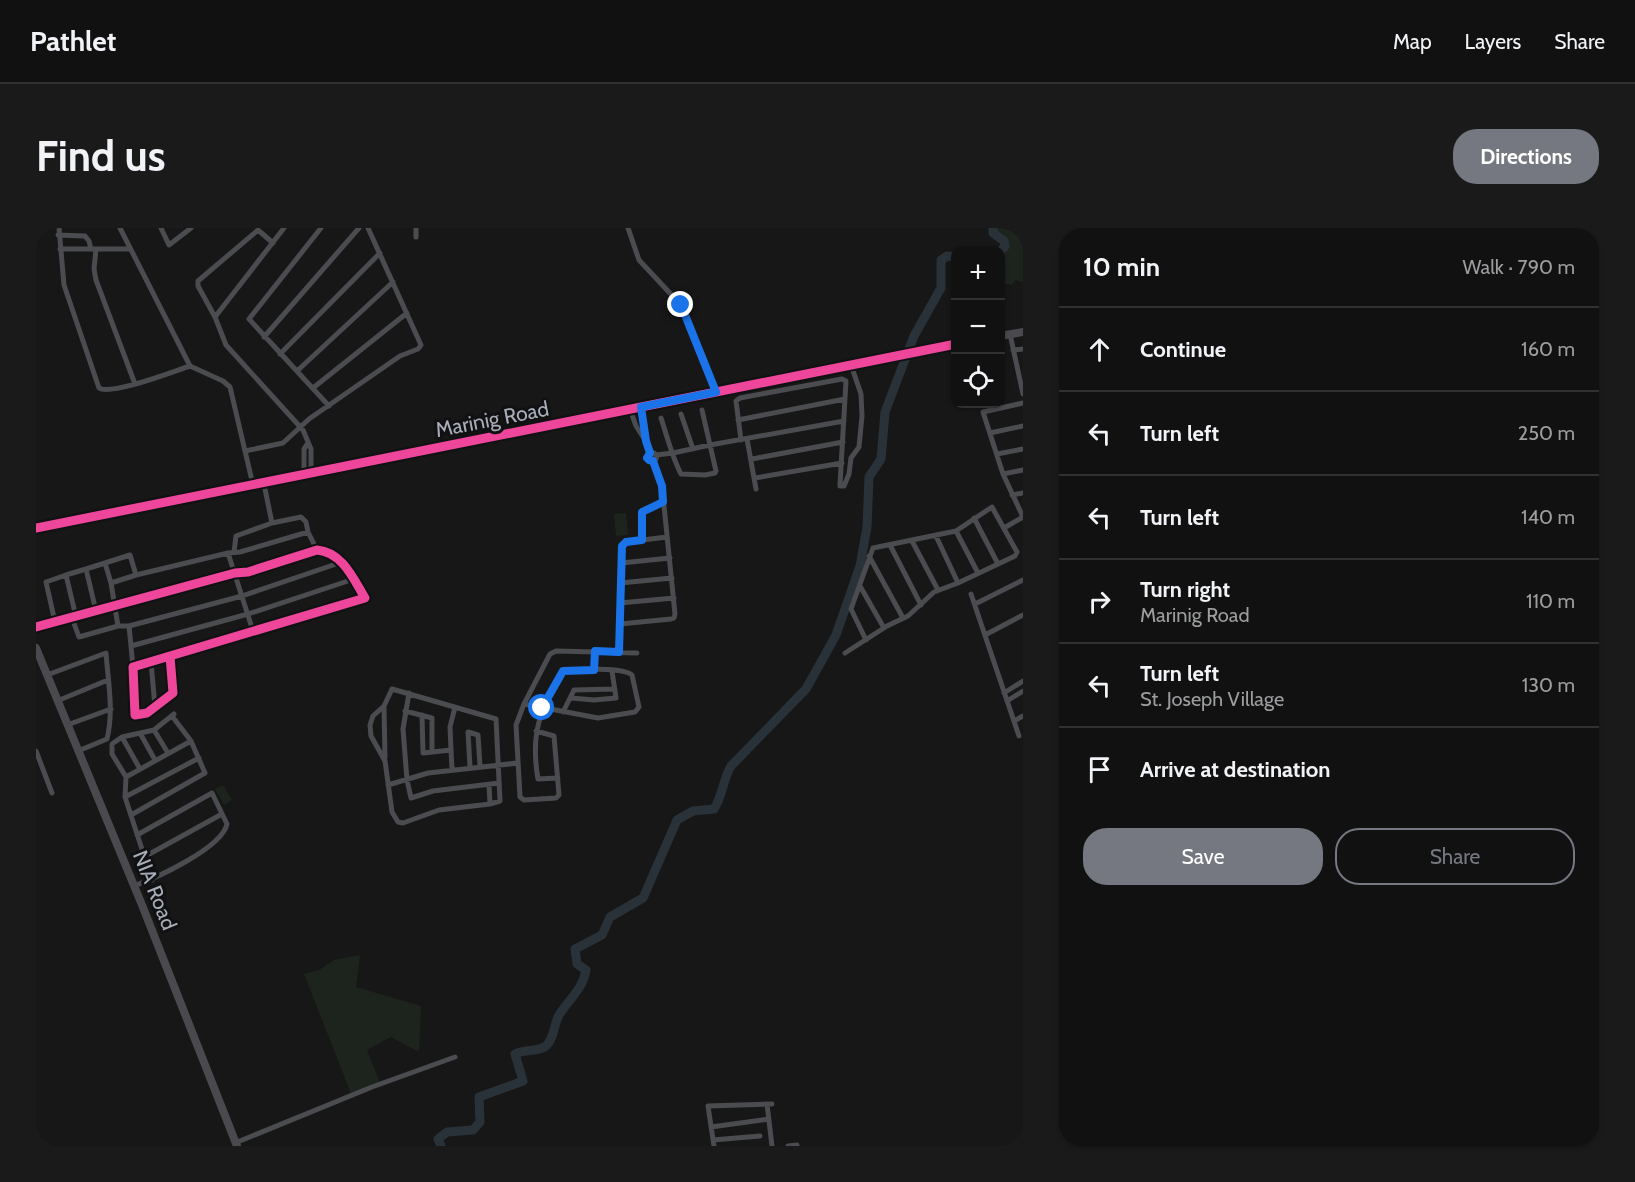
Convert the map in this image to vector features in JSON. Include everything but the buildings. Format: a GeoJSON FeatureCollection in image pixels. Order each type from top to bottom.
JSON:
{"type":"FeatureCollection","features":[{"type":"Feature","properties":{"kind":"street"},"geometry":{"type":"LineString","coordinates":[[120,228],[190,366],[223,381],[230,387],[253,484]]}},
{"type":"Feature","properties":{"kind":"street"},"geometry":{"type":"LineString","coordinates":[[161,228],[169,244],[191,228]]}},
{"type":"Feature","properties":{"kind":"street"},"geometry":{"type":"LineString","coordinates":[[215,317],[284,228]]}},
{"type":"Feature","properties":{"kind":"street"},"geometry":{"type":"LineString","coordinates":[[321,228],[249,319],[328,406]]}},
{"type":"Feature","properties":{"kind":"street"},"geometry":{"type":"LineString","coordinates":[[264,337],[359,228]]}},
{"type":"Feature","properties":{"kind":"street"},"geometry":{"type":"LineString","coordinates":[[245,451],[283,443],[328,406],[400,356],[418,349],[421,345],[368,228]]}},
{"type":"Feature","properties":{"kind":"street"},"geometry":{"type":"LineString","coordinates":[[416,228],[416,237]]}},
{"type":"Feature","properties":{"kind":"street"},"geometry":{"type":"LineString","coordinates":[[628,228],[639,260],[681,305],[716,392]]}},
{"type":"Feature","properties":{"kind":"street"},"geometry":{"type":"LineString","coordinates":[[273,243],[258,230],[198,281],[198,285],[215,317],[226,345],[301,426],[308,443],[304,449],[308,474]]}},
{"type":"Feature","properties":{"kind":"street"},"geometry":{"type":"LineString","coordinates":[[135,384],[96,280],[93,249],[85,236],[59,231],[64,285],[97,385],[104,391],[135,384],[190,366]]}},
{"type":"Feature","properties":{"kind":"street"},"geometry":{"type":"LineString","coordinates":[[60,249],[130,249]]}},
{"type":"Feature","properties":{"kind":"street"},"geometry":{"type":"LineString","coordinates":[[280,354],[380,253]]}},
{"type":"Feature","properties":{"kind":"street"},"geometry":{"type":"LineString","coordinates":[[297,372],[393,282]]}},
{"type":"Feature","properties":{"kind":"street"},"geometry":{"type":"LineString","coordinates":[[313,388],[406,313]]}},
{"type":"Feature","properties":{"kind":"street"},"geometry":{"type":"LineString","coordinates":[[1005,335],[1023,332]]}},
{"type":"Feature","properties":{"kind":"street"},"geometry":{"type":"LineString","coordinates":[[1010,334],[1023,394]]}},
{"type":"Feature","properties":{"kind":"street","name":"Marinig Road"},"geometry":{"type":"LineString","coordinates":[[36,528],[951,346]]}},
{"type":"Feature","properties":{"kind":"street"},"geometry":{"type":"LineString","coordinates":[[1013,350],[1023,349]]}},
{"type":"Feature","properties":{"kind":"street"},"geometry":{"type":"LineString","coordinates":[[756,489],[752,459],[738,420],[736,401],[740,398],[834,379],[846,381],[840,484],[842,487],[846,484],[851,458],[859,450],[861,426],[861,394],[851,365]]}},
{"type":"Feature","properties":{"kind":"street"},"geometry":{"type":"LineString","coordinates":[[738,420],[845,399]]}},
{"type":"Feature","properties":{"kind":"street"},"geometry":{"type":"LineString","coordinates":[[1004,528],[1023,516],[1003,474],[983,412],[1023,403]]}},
{"type":"Feature","properties":{"kind":"street"},"geometry":{"type":"LineString","coordinates":[[641,407],[646,441]]}},
{"type":"Feature","properties":{"kind":"street"},"geometry":{"type":"LineString","coordinates":[[620,624],[674,618],[674,598],[662,486],[653,456],[636,426],[630,409]]}},
{"type":"Feature","properties":{"kind":"street"},"geometry":{"type":"LineString","coordinates":[[661,418],[681,474],[711,474],[716,471],[702,410]]}},
{"type":"Feature","properties":{"kind":"street"},"geometry":{"type":"LineString","coordinates":[[681,414],[693,448]]}},
{"type":"Feature","properties":{"kind":"street"},"geometry":{"type":"LineString","coordinates":[[653,456],[844,421]]}},
{"type":"Feature","properties":{"kind":"street"},"geometry":{"type":"LineString","coordinates":[[990,433],[1023,426]]}},
{"type":"Feature","properties":{"kind":"street"},"geometry":{"type":"LineString","coordinates":[[752,459],[843,442]]}},
{"type":"Feature","properties":{"kind":"street"},"geometry":{"type":"LineString","coordinates":[[997,454],[1023,449]]}},
{"type":"Feature","properties":{"kind":"street"},"geometry":{"type":"LineString","coordinates":[[755,478],[842,463]]}},
{"type":"Feature","properties":{"kind":"street"},"geometry":{"type":"LineString","coordinates":[[1003,474],[1023,470]]}},
{"type":"Feature","properties":{"kind":"street"},"geometry":{"type":"LineString","coordinates":[[265,489],[272,523]]}},
{"type":"Feature","properties":{"kind":"street"},"geometry":{"type":"LineString","coordinates":[[1012,495],[1023,493]]}},
{"type":"Feature","properties":{"kind":"street"},"geometry":{"type":"LineString","coordinates":[[642,540],[642,512],[663,502]]}},
{"type":"Feature","properties":{"kind":"street"},"geometry":{"type":"LineString","coordinates":[[845,653],[866,640],[884,628],[909,616],[938,590],[958,583],[1017,554],[992,507],[956,531],[873,548],[851,609],[866,640]]}},
{"type":"Feature","properties":{"kind":"street"},"geometry":{"type":"LineString","coordinates":[[253,631],[231,552],[236,536],[272,523],[301,517],[306,522],[317,550]]}},
{"type":"Feature","properties":{"kind":"street"},"geometry":{"type":"LineString","coordinates":[[974,518],[998,564]]}},
{"type":"Feature","properties":{"kind":"street"},"geometry":{"type":"LineString","coordinates":[[956,531],[978,573]]}},
{"type":"Feature","properties":{"kind":"street"},"geometry":{"type":"LineString","coordinates":[[111,583],[308,532]]}},
{"type":"Feature","properties":{"kind":"street"},"geometry":{"type":"LineString","coordinates":[[936,536],[958,583]]}},
{"type":"Feature","properties":{"kind":"street"},"geometry":{"type":"LineString","coordinates":[[619,652],[623,543],[667,537]]}},
{"type":"Feature","properties":{"kind":"street"},"geometry":{"type":"LineString","coordinates":[[912,541],[938,590]]}},
{"type":"Feature","properties":{"kind":"street"},"geometry":{"type":"LineString","coordinates":[[890,545],[921,605]]}},
{"type":"Feature","properties":{"kind":"street"},"geometry":{"type":"LineString","coordinates":[[36,627],[235,573],[248,572],[317,550],[324,551],[342,562],[365,597],[133,667]]}},
{"type":"Feature","properties":{"kind":"street"},"geometry":{"type":"LineString","coordinates":[[55,622],[46,582],[130,555],[136,575]]}},
{"type":"Feature","properties":{"kind":"street"},"geometry":{"type":"LineString","coordinates":[[869,556],[903,618]]}},
{"type":"Feature","properties":{"kind":"street"},"geometry":{"type":"LineString","coordinates":[[621,563],[670,558]]}},
{"type":"Feature","properties":{"kind":"street"},"geometry":{"type":"LineString","coordinates":[[66,575],[79,637],[242,596],[342,562]]}},
{"type":"Feature","properties":{"kind":"street"},"geometry":{"type":"LineString","coordinates":[[105,563],[116,606],[118,626]]}},
{"type":"Feature","properties":{"kind":"street"},"geometry":{"type":"LineString","coordinates":[[86,569],[96,611]]}},
{"type":"Feature","properties":{"kind":"street"},"geometry":{"type":"LineString","coordinates":[[620,584],[672,578]]}},
{"type":"Feature","properties":{"kind":"street"},"geometry":{"type":"LineString","coordinates":[[131,646],[248,614],[354,579]]}},
{"type":"Feature","properties":{"kind":"street"},"geometry":{"type":"LineString","coordinates":[[975,604],[1023,580]]}},
{"type":"Feature","properties":{"kind":"street"},"geometry":{"type":"LineString","coordinates":[[860,586],[884,628]]}},
{"type":"Feature","properties":{"kind":"street"},"geometry":{"type":"LineString","coordinates":[[971,594],[1019,736]]}},
{"type":"Feature","properties":{"kind":"street"},"geometry":{"type":"LineString","coordinates":[[620,603],[674,598]]}},
{"type":"Feature","properties":{"kind":"street"},"geometry":{"type":"LineString","coordinates":[[985,635],[1023,615]]}},
{"type":"Feature","properties":{"kind":"street"},"geometry":{"type":"LineString","coordinates":[[129,626],[135,715],[147,712],[173,693],[170,656]]}},
{"type":"Feature","properties":{"kind":"street","name":"NIA Road"},"geometry":{"type":"LineString","coordinates":[[36,648],[134,886],[236,1144]]}},
{"type":"Feature","properties":{"kind":"street"},"geometry":{"type":"LineString","coordinates":[[594,670],[595,651]]}},
{"type":"Feature","properties":{"kind":"street"},"geometry":{"type":"LineString","coordinates":[[536,731],[554,736],[558,798],[521,800],[516,725],[524,704],[552,652],[636,653]]}},
{"type":"Feature","properties":{"kind":"street"},"geometry":{"type":"LineString","coordinates":[[47,675],[106,653],[111,724],[106,739],[78,751]]}},
{"type":"Feature","properties":{"kind":"street"},"geometry":{"type":"LineString","coordinates":[[150,662],[154,707]]}},
{"type":"Feature","properties":{"kind":"street"},"geometry":{"type":"LineString","coordinates":[[524,704],[542,708],[563,712],[598,718],[638,710],[631,673],[594,670],[563,671],[542,708],[536,731],[538,779],[558,778]]}},
{"type":"Feature","properties":{"kind":"street"},"geometry":{"type":"LineString","coordinates":[[571,698],[594,700],[613,698],[616,696],[612,671]]}},
{"type":"Feature","properties":{"kind":"street"},"geometry":{"type":"LineString","coordinates":[[57,701],[108,680]]}},
{"type":"Feature","properties":{"kind":"street"},"geometry":{"type":"LineString","coordinates":[[1004,693],[1023,681]]}},
{"type":"Feature","properties":{"kind":"street"},"geometry":{"type":"LineString","coordinates":[[384,705],[388,785],[392,812],[400,823],[439,810],[500,801],[496,719],[392,689],[384,705],[373,716],[370,725],[371,736],[385,761]]}},
{"type":"Feature","properties":{"kind":"street"},"geometry":{"type":"LineString","coordinates":[[563,712],[574,690],[615,689]]}},
{"type":"Feature","properties":{"kind":"street"},"geometry":{"type":"LineString","coordinates":[[1007,701],[1023,691]]}},
{"type":"Feature","properties":{"kind":"street"},"geometry":{"type":"LineString","coordinates":[[410,693],[403,729],[407,780],[411,798],[433,791],[499,783]]}},
{"type":"Feature","properties":{"kind":"street"},"geometry":{"type":"LineString","coordinates":[[452,769],[450,728],[455,707]]}},
{"type":"Feature","properties":{"kind":"street"},"geometry":{"type":"LineString","coordinates":[[67,725],[111,709]]}},
{"type":"Feature","properties":{"kind":"street"},"geometry":{"type":"LineString","coordinates":[[405,711],[432,718],[432,752]]}},
{"type":"Feature","properties":{"kind":"street"},"geometry":{"type":"LineString","coordinates":[[130,815],[205,773],[190,741],[173,715],[154,730],[122,737],[112,744],[112,754],[126,777],[125,797],[130,815],[152,880]]}},
{"type":"Feature","properties":{"kind":"street"},"geometry":{"type":"LineString","coordinates":[[422,715],[423,752],[426,754],[451,750]]}},
{"type":"Feature","properties":{"kind":"street"},"geometry":{"type":"LineString","coordinates":[[1014,721],[1023,716]]}},
{"type":"Feature","properties":{"kind":"street"},"geometry":{"type":"LineString","coordinates":[[154,730],[168,753]]}},
{"type":"Feature","properties":{"kind":"street"},"geometry":{"type":"LineString","coordinates":[[470,767],[467,731],[478,735],[480,766]]}},
{"type":"Feature","properties":{"kind":"street"},"geometry":{"type":"LineString","coordinates":[[140,733],[155,760]]}},
{"type":"Feature","properties":{"kind":"street"},"geometry":{"type":"LineString","coordinates":[[122,737],[140,769]]}},
{"type":"Feature","properties":{"kind":"street"},"geometry":{"type":"LineString","coordinates":[[126,777],[190,741]]}},
{"type":"Feature","properties":{"kind":"street"},"geometry":{"type":"LineString","coordinates":[[36,751],[52,793]]}},
{"type":"Feature","properties":{"kind":"street"},"geometry":{"type":"LineString","coordinates":[[125,797],[199,758]]}},
{"type":"Feature","properties":{"kind":"street"},"geometry":{"type":"LineString","coordinates":[[388,785],[428,773],[518,763]]}},
{"type":"Feature","properties":{"kind":"street"},"geometry":{"type":"LineString","coordinates":[[489,785],[490,804]]}},
{"type":"Feature","properties":{"kind":"street"},"geometry":{"type":"LineString","coordinates":[[134,886],[152,880],[184,863],[209,846],[228,826],[212,793],[137,836]]}},
{"type":"Feature","properties":{"kind":"street"},"geometry":{"type":"LineString","coordinates":[[144,857],[222,814]]}},
{"type":"Feature","properties":{"kind":"street"},"geometry":{"type":"LineString","coordinates":[[236,1144],[372,1088],[455,1057]]}},
{"type":"Feature","properties":{"kind":"street"},"geometry":{"type":"LineString","coordinates":[[760,1136],[713,1143],[708,1106],[769,1104],[772,1146]]}},
{"type":"Feature","properties":{"kind":"street"},"geometry":{"type":"LineString","coordinates":[[711,1127],[769,1119]]}},
{"type":"Feature","properties":{"kind":"street"},"geometry":{"type":"LineString","coordinates":[[788,1146],[797,1145]]}},
{"type":"Feature","properties":{"kind":"shaded area"},"geometry":{"type":"Polygon","coordinates":[[[996,228],[1023,228],[1023,282],[1016,280],[1011,285],[1005,283],[1005,251],[1008,241],[997,232],[996,228]]]}},
{"type":"Feature","properties":{"kind":"shaded area"},"geometry":{"type":"Polygon","coordinates":[[[626,513],[628,535],[616,536],[614,514],[626,513]]]}},
{"type":"Feature","properties":{"kind":"shaded area"},"geometry":{"type":"Polygon","coordinates":[[[223,785],[232,800],[224,805],[215,789],[223,785]]]}},
{"type":"Feature","properties":{"kind":"shaded area"},"geometry":{"type":"Polygon","coordinates":[[[360,955],[356,987],[421,1006],[419,1052],[391,1037],[367,1050],[381,1085],[352,1096],[304,974],[319,970],[334,960],[360,955]]]}},
{"type":"Feature","properties":{"kind":"waterway"},"geometry":{"type":"LineString","coordinates":[[993,228],[993,233],[1004,241],[1005,246]]}},
{"type":"Feature","properties":{"kind":"waterway"},"geometry":{"type":"LineString","coordinates":[[441,1146],[438,1139],[447,1132],[473,1130],[480,1122],[479,1097],[523,1081],[515,1054],[546,1046],[551,1039],[559,1015],[579,988],[584,977],[586,970],[577,964],[575,949],[602,935],[610,917],[643,898],[677,820],[693,811],[714,809],[731,766],[806,689],[836,635],[860,566],[867,527],[869,477],[881,459],[885,412],[914,336],[941,288],[941,260],[951,256]]}},
{"type":"Feature","properties":{"kind":"cycle path"},"geometry":{"type":"LineString","coordinates":[[36,528],[951,345]]}},
{"type":"Feature","properties":{"kind":"cycle path"},"geometry":{"type":"LineString","coordinates":[[36,627],[235,573],[248,572],[317,550],[326,552],[340,561],[365,598],[133,667],[135,715],[147,713],[173,693],[170,656]]}},
{"type":"Feature","properties":{"kind":"route"},"geometry":{"type":"LineString","coordinates":[[542,708],[563,671],[594,670],[595,651],[619,652],[622,546],[626,542],[642,540],[642,512],[663,502],[662,486],[653,461],[647,458],[650,453],[641,407],[716,392],[681,305]]}}]}
